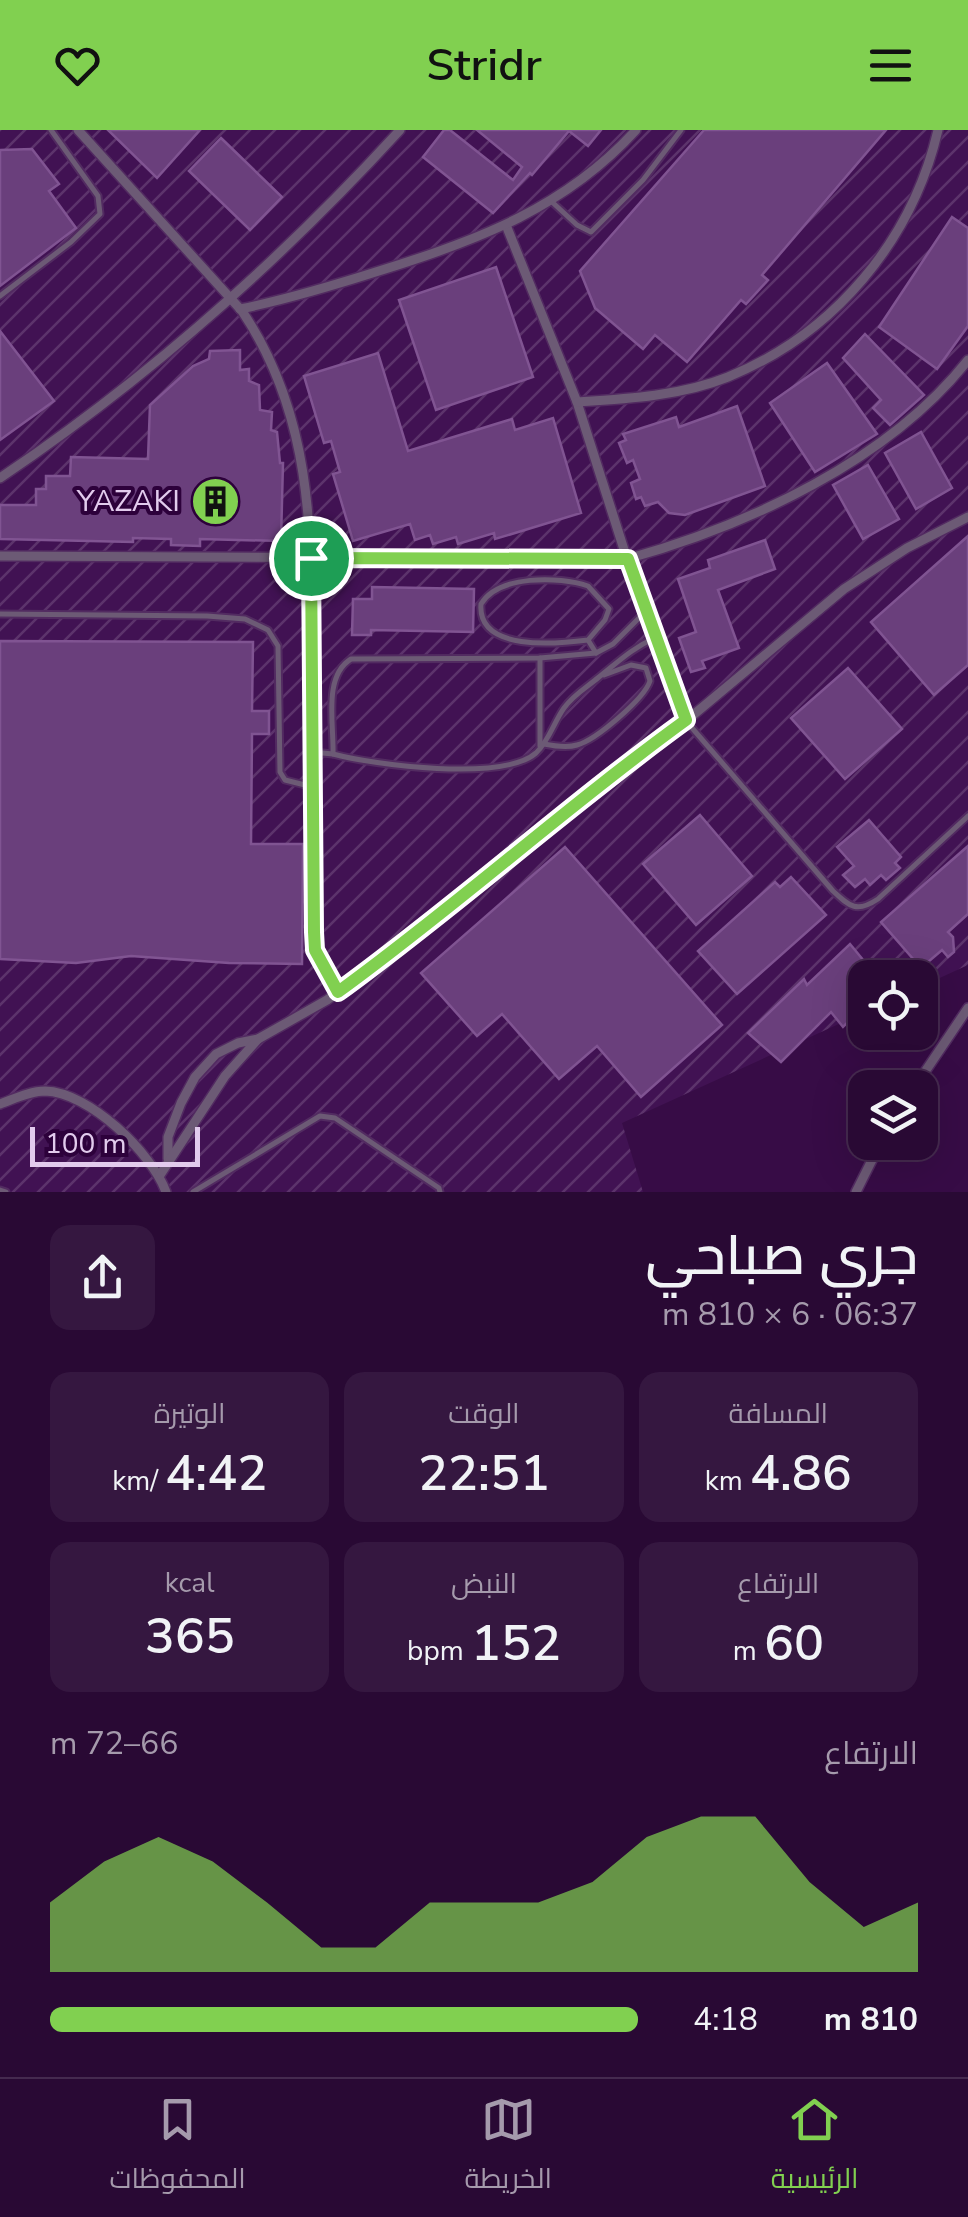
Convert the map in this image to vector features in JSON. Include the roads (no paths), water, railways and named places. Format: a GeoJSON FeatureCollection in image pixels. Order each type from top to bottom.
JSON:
{"type":"FeatureCollection","features":[{"type":"Feature","properties":{"kind":"street"},"geometry":{"type":"LineString","coordinates":[[78,130],[240,309],[259,338],[281,386],[307,484],[315,950],[338,992]]}},
{"type":"Feature","properties":{"kind":"street"},"geometry":{"type":"LineString","coordinates":[[0,478],[119,390],[232,299],[400,130]]}},
{"type":"Feature","properties":{"kind":"street"},"geometry":{"type":"LineString","coordinates":[[240,309],[327,288],[467,244],[551,200],[606,161],[636,130]]}},
{"type":"Feature","properties":{"kind":"street"},"geometry":{"type":"LineString","coordinates":[[577,402],[624,400],[725,378],[810,330],[866,278],[891,244],[930,164],[938,130]]}},
{"type":"Feature","properties":{"kind":"street"},"geometry":{"type":"LineString","coordinates":[[506,225],[577,402],[686,720]]}},
{"type":"Feature","properties":{"kind":"street"},"geometry":{"type":"LineString","coordinates":[[0,556],[628,559],[739,522],[839,468],[880,442],[920,409],[968,360]]}},
{"type":"Feature","properties":{"kind":"street"},"geometry":{"type":"LineString","coordinates":[[168,1160],[174,1119],[204,1065],[228,1047],[258,1039],[338,992],[418,934],[844,588],[907,548],[968,517]]}},
{"type":"Feature","properties":{"kind":"street"},"geometry":{"type":"LineString","coordinates":[[926,1070],[968,1008]]}},
{"type":"Feature","properties":{"kind":"street"},"geometry":{"type":"LineString","coordinates":[[160,1175],[225,1076],[258,1039]]}},
{"type":"Feature","properties":{"kind":"street"},"geometry":{"type":"LineString","coordinates":[[0,1104],[42,1091],[62,1094],[106,1119],[139,1149],[160,1175],[166,1192]]}},
{"type":"Feature","properties":{"kind":"street"},"geometry":{"type":"LineString","coordinates":[[856,1192],[871,1160]]}},
{"type":"Feature","properties":{"kind":"lane"},"geometry":{"type":"LineString","coordinates":[[0,296],[72,242],[100,214],[98,196],[50,130]]}},
{"type":"Feature","properties":{"kind":"lane"},"geometry":{"type":"LineString","coordinates":[[551,200],[577,226],[591,232],[643,180],[680,130]]}},
{"type":"Feature","properties":{"kind":"lane"},"geometry":{"type":"LineString","coordinates":[[580,583],[588,586],[609,609],[588,640],[505,639],[481,618],[481,604],[496,587],[507,584],[580,583]]}},
{"type":"Feature","properties":{"kind":"lane"},"geometry":{"type":"LineString","coordinates":[[332,754],[335,676],[351,659],[540,658],[596,653],[612,644],[646,611]]}},
{"type":"Feature","properties":{"kind":"lane"},"geometry":{"type":"LineString","coordinates":[[0,614],[208,616],[258,623],[278,646],[280,772],[285,780],[313,786]]}},
{"type":"Feature","properties":{"kind":"lane"},"geometry":{"type":"LineString","coordinates":[[312,752],[381,765],[469,768],[516,763],[542,747],[571,699],[630,650],[656,637]]}},
{"type":"Feature","properties":{"kind":"lane"},"geometry":{"type":"LineString","coordinates":[[588,640],[596,653]]}},
{"type":"Feature","properties":{"kind":"lane"},"geometry":{"type":"LineString","coordinates":[[540,658],[542,747]]}},
{"type":"Feature","properties":{"kind":"lane"},"geometry":{"type":"LineString","coordinates":[[542,747],[588,741],[638,700],[650,680],[646,668],[635,664],[600,677]]}},
{"type":"Feature","properties":{"kind":"lane"},"geometry":{"type":"LineString","coordinates":[[686,720],[822,878],[846,904],[854,907],[865,908],[878,899],[968,816]]}},
{"type":"Feature","properties":{"kind":"lane"},"geometry":{"type":"LineString","coordinates":[[193,1192],[320,1116],[335,1118],[440,1192]]}},
{"type":"Feature","properties":{"kind":"place","name":"YAZAKI"},"geometry":{"type":"Point","coordinates":[215,501]}}]}
